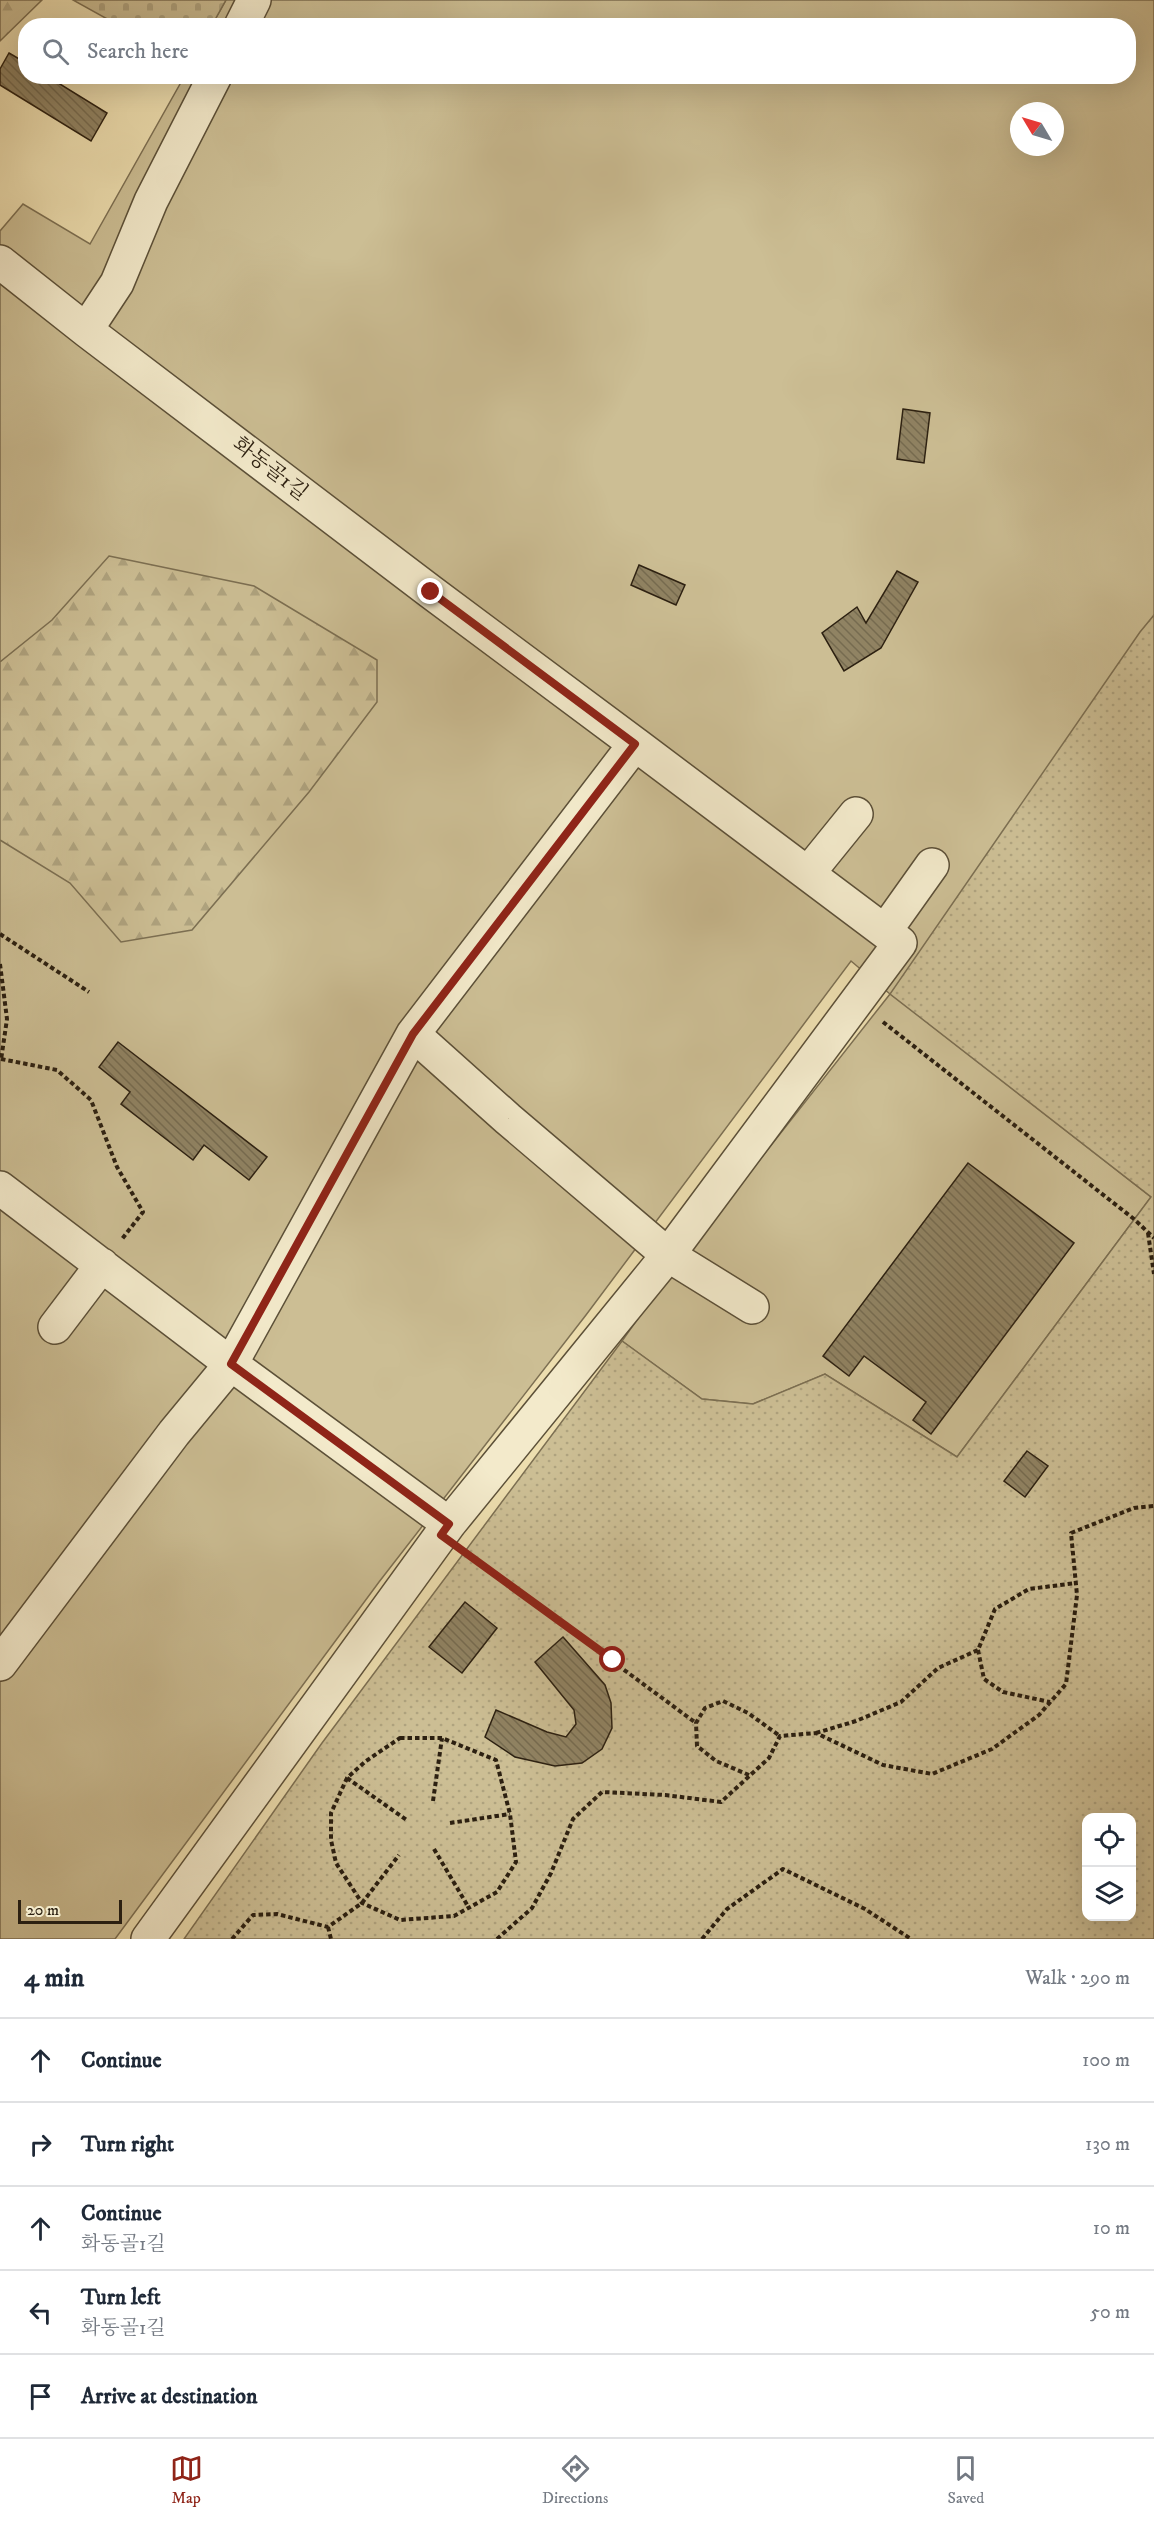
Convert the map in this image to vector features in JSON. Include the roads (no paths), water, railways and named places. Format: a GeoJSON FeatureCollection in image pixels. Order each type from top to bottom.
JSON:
{"type":"FeatureCollection","features":[{"type":"Feature","properties":{"kind":"street"},"geometry":{"type":"LineString","coordinates":[[245,18],[254,0]]}},
{"type":"Feature","properties":{"kind":"street"},"geometry":{"type":"LineString","coordinates":[[86,330],[117,283],[151,201],[211,84]]}},
{"type":"Feature","properties":{"kind":"street","name":"화동골1길"},"geometry":{"type":"LineString","coordinates":[[0,262],[413,579],[809,872],[893,937]]}},
{"type":"Feature","properties":{"kind":"street"},"geometry":{"type":"LineString","coordinates":[[0,1664],[174,1432],[231,1364],[413,1034],[635,744]]}},
{"type":"Feature","properties":{"kind":"street"},"geometry":{"type":"LineString","coordinates":[[809,872],[856,814]]}},
{"type":"Feature","properties":{"kind":"street"},"geometry":{"type":"LineString","coordinates":[[147,1939],[445,1529],[668,1255],[856,1001],[932,865]]}},
{"type":"Feature","properties":{"kind":"street"},"geometry":{"type":"LineString","coordinates":[[413,1034],[508,1119],[668,1255],[752,1307]]}},
{"type":"Feature","properties":{"kind":"street"},"geometry":{"type":"LineString","coordinates":[[0,1188],[445,1529]]}},
{"type":"Feature","properties":{"kind":"street"},"geometry":{"type":"LineString","coordinates":[[55,1327],[102,1265]]}}]}
